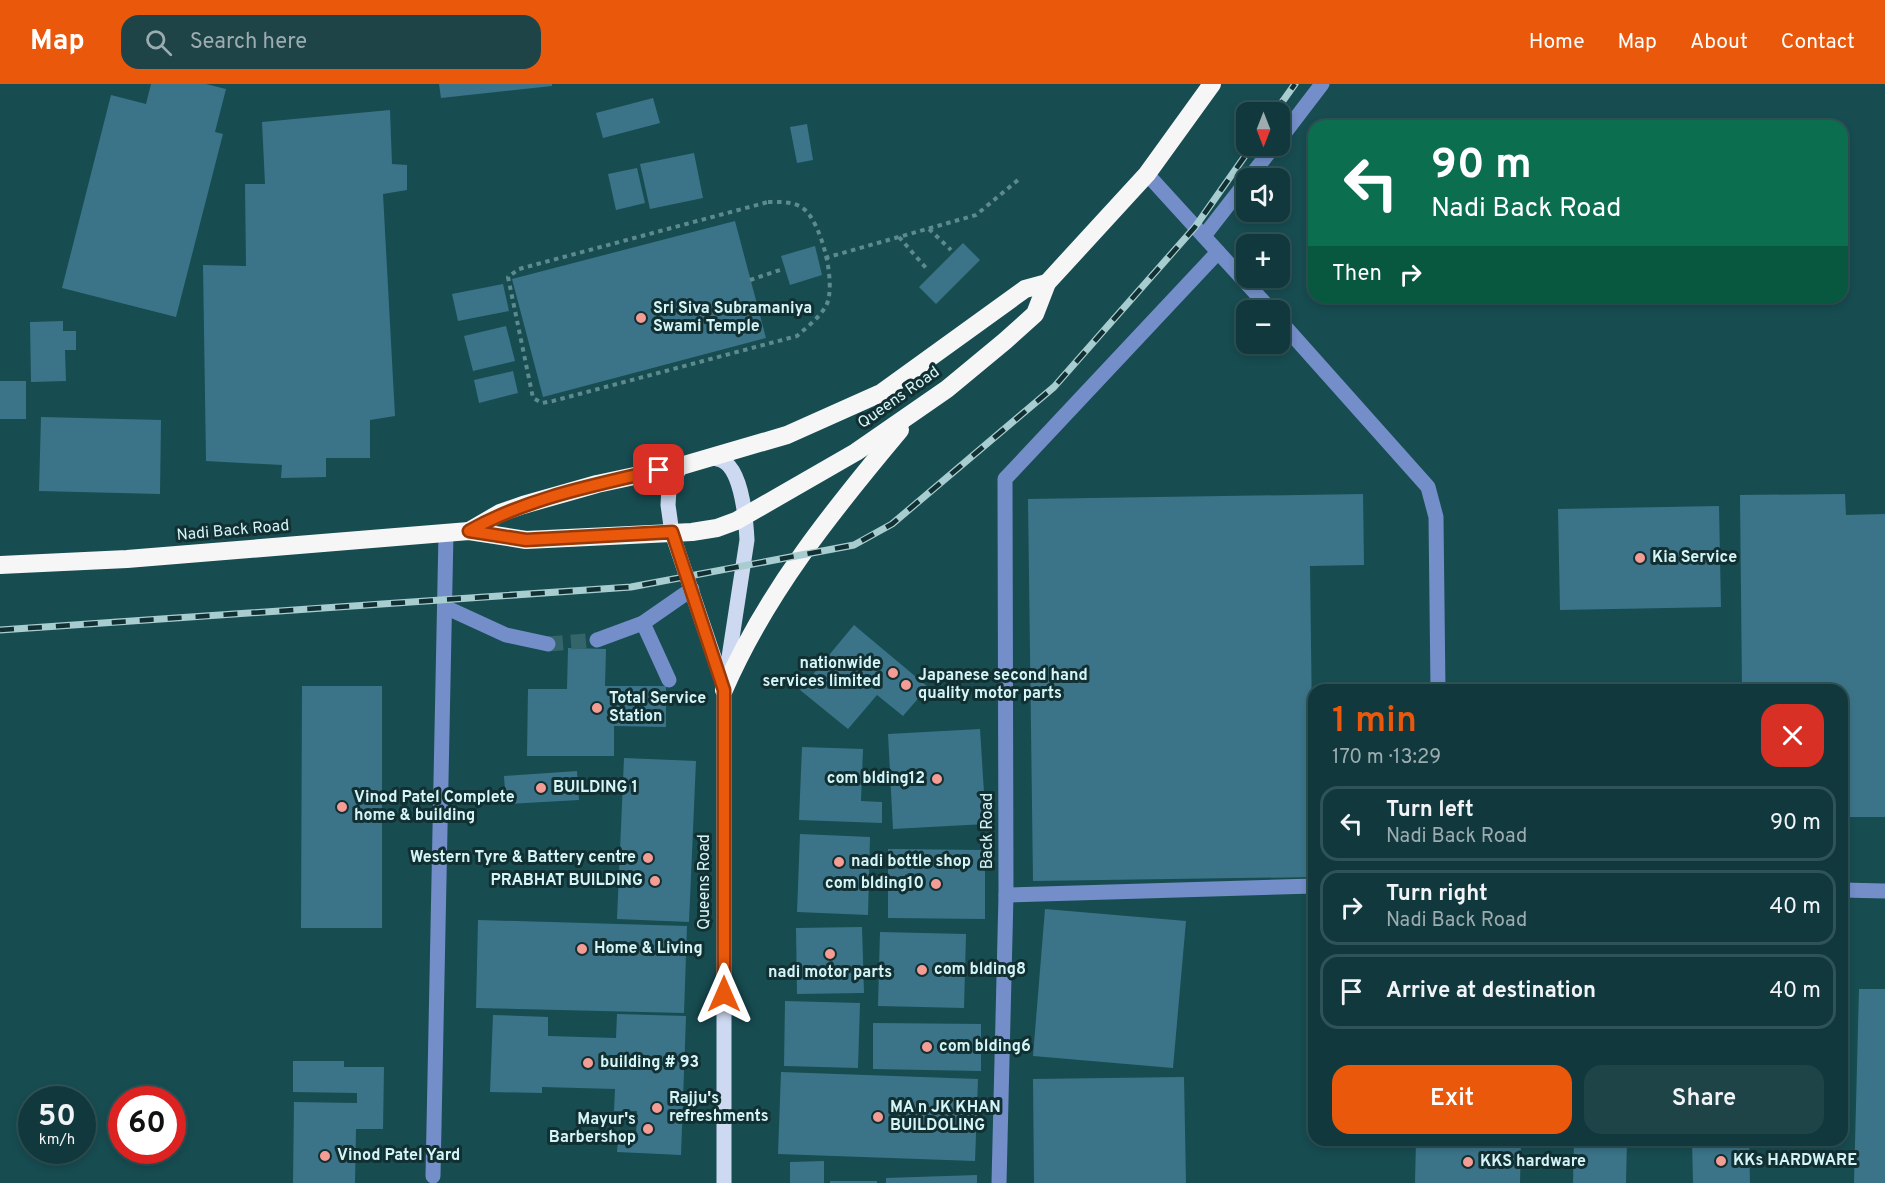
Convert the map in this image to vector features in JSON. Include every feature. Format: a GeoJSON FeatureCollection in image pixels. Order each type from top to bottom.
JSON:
{"type":"FeatureCollection","features":[{"type":"Feature","properties":{"kind":"highway","name":"Queens Road"},"geometry":{"type":"LineString","coordinates":[[672,532],[717,528],[745,515],[856,452],[980,364],[1035,314],[1047,283],[1147,174],[1212,84]]}},
{"type":"Feature","properties":{"kind":"highway","name":"Queens Road"},"geometry":{"type":"LineString","coordinates":[[681,466],[787,435],[881,393],[1025,289],[1047,283]]}},
{"type":"Feature","properties":{"kind":"highway"},"geometry":{"type":"LineString","coordinates":[[724,690],[757,620],[779,587],[873,462],[915,412]]}},
{"type":"Feature","properties":{"kind":"highway","name":"Nadi Back Road"},"geometry":{"type":"LineString","coordinates":[[469,531],[500,513],[597,484],[681,466]]}},
{"type":"Feature","properties":{"kind":"highway","name":"Nadi Back Road"},"geometry":{"type":"LineString","coordinates":[[0,565],[127,559],[469,531],[526,540],[672,532]]}},
{"type":"Feature","properties":{"kind":"main road","name":"Queens Road"},"geometry":{"type":"LineString","coordinates":[[709,457],[723,461],[732,469],[745,515],[747,540],[724,690],[724,1183]]}},
{"type":"Feature","properties":{"kind":"main road","name":"Queens Road"},"geometry":{"type":"LineString","coordinates":[[681,466],[669,489],[668,506],[672,532],[724,690]]}},
{"type":"Feature","properties":{"kind":"street"},"geometry":{"type":"LineString","coordinates":[[1290,126],[1322,84]]}},
{"type":"Feature","properties":{"kind":"street"},"geometry":{"type":"LineString","coordinates":[[1257,168],[1266,156]]}},
{"type":"Feature","properties":{"kind":"street"},"geometry":{"type":"LineString","coordinates":[[1147,174],[1262,300]]}},
{"type":"Feature","properties":{"kind":"street"},"geometry":{"type":"LineString","coordinates":[[1204,236],[1236,195]]}},
{"type":"Feature","properties":{"kind":"street","name":"Back Road"},"geometry":{"type":"LineString","coordinates":[[999,1183],[1006,895],[1005,479],[1218,252]]}},
{"type":"Feature","properties":{"kind":"street"},"geometry":{"type":"LineString","coordinates":[[1290,332],[1428,487],[1436,517],[1438,684]]}},
{"type":"Feature","properties":{"kind":"street"},"geometry":{"type":"LineString","coordinates":[[433,1176],[446,533]]}},
{"type":"Feature","properties":{"kind":"street"},"geometry":{"type":"LineString","coordinates":[[597,640],[643,623],[692,590]]}},
{"type":"Feature","properties":{"kind":"street"},"geometry":{"type":"LineString","coordinates":[[445,607],[506,635],[548,644]]}},
{"type":"Feature","properties":{"kind":"street"},"geometry":{"type":"LineString","coordinates":[[643,623],[669,680]]}},
{"type":"Feature","properties":{"kind":"street"},"geometry":{"type":"LineString","coordinates":[[1006,895],[1308,886]]}},
{"type":"Feature","properties":{"kind":"street"},"geometry":{"type":"LineString","coordinates":[[1848,890],[1885,891]]}},
{"type":"Feature","properties":{"kind":"path"},"geometry":{"type":"LineString","coordinates":[[825,258],[976,215],[1018,180]]}},
{"type":"Feature","properties":{"kind":"path"},"geometry":{"type":"LineString","coordinates":[[768,202],[786,202],[803,208],[817,227],[825,258],[830,274],[827,304],[817,319],[797,336],[553,402],[542,403],[533,398],[508,284],[508,276],[519,269],[768,202]]}},
{"type":"Feature","properties":{"kind":"path"},"geometry":{"type":"LineString","coordinates":[[928,228],[951,250]]}},
{"type":"Feature","properties":{"kind":"path"},"geometry":{"type":"LineString","coordinates":[[899,237],[926,268]]}},
{"type":"Feature","properties":{"kind":"path"},"geometry":{"type":"LineString","coordinates":[[750,280],[783,269]]}},
{"type":"Feature","properties":{"kind":"building"},"geometry":{"type":"Polygon","coordinates":[[[151,84],[206,84],[226,89],[215,132],[223,134],[176,317],[62,288],[111,95],[146,104],[151,84]]]}},
{"type":"Feature","properties":{"kind":"building"},"geometry":{"type":"Polygon","coordinates":[[[439,84],[552,84],[552,86],[441,98],[439,84]]]}},
{"type":"Feature","properties":{"kind":"building"},"geometry":{"type":"Polygon","coordinates":[[[653,98],[660,123],[603,138],[596,113],[653,98]]]}},
{"type":"Feature","properties":{"kind":"building"},"geometry":{"type":"Polygon","coordinates":[[[390,110],[392,164],[407,165],[407,190],[383,194],[395,416],[370,420],[370,458],[326,458],[326,477],[281,478],[282,465],[206,461],[203,265],[246,266],[245,184],[265,184],[262,122],[390,110]]]}},
{"type":"Feature","properties":{"kind":"building"},"geometry":{"type":"Polygon","coordinates":[[[807,124],[813,160],[797,163],[790,127],[807,124]]]}},
{"type":"Feature","properties":{"kind":"building"},"geometry":{"type":"Polygon","coordinates":[[[694,153],[703,198],[650,209],[640,164],[694,153]]]}},
{"type":"Feature","properties":{"kind":"building"},"geometry":{"type":"Polygon","coordinates":[[[637,168],[645,203],[616,210],[608,174],[637,168]]]}},
{"type":"Feature","properties":{"kind":"building","name":"Sri Siva Subramaniya Swami Temple"},"geometry":{"type":"Polygon","coordinates":[[[735,221],[766,338],[543,397],[512,279],[735,221]]]}},
{"type":"Feature","properties":{"kind":"building"},"geometry":{"type":"Polygon","coordinates":[[[963,243],[980,260],[936,304],[919,287],[963,243]]]}},
{"type":"Feature","properties":{"kind":"building"},"geometry":{"type":"Polygon","coordinates":[[[815,246],[822,275],[790,285],[781,256],[815,246]]]}},
{"type":"Feature","properties":{"kind":"building"},"geometry":{"type":"Polygon","coordinates":[[[503,284],[509,311],[458,321],[452,294],[503,284]]]}},
{"type":"Feature","properties":{"kind":"building"},"geometry":{"type":"Polygon","coordinates":[[[63,321],[63,331],[76,331],[76,350],[65,350],[66,381],[31,382],[30,322],[63,321]]]}},
{"type":"Feature","properties":{"kind":"building"},"geometry":{"type":"Polygon","coordinates":[[[506,326],[515,361],[473,371],[464,336],[506,326]]]}},
{"type":"Feature","properties":{"kind":"building"},"geometry":{"type":"Polygon","coordinates":[[[513,371],[518,393],[479,403],[474,380],[513,371]]]}},
{"type":"Feature","properties":{"kind":"building"},"geometry":{"type":"Polygon","coordinates":[[[0,381],[26,381],[26,419],[0,419],[0,381]]]}},
{"type":"Feature","properties":{"kind":"building"},"geometry":{"type":"Polygon","coordinates":[[[41,417],[161,420],[160,494],[39,491],[41,417]]]}},
{"type":"Feature","properties":{"kind":"building"},"geometry":{"type":"Polygon","coordinates":[[[1363,494],[1364,565],[1310,566],[1312,684],[1308,684],[1308,877],[1033,881],[1028,499],[1363,494]]]}},
{"type":"Feature","properties":{"kind":"building"},"geometry":{"type":"Polygon","coordinates":[[[1845,494],[1846,515],[1885,514],[1885,817],[1848,817],[1848,684],[1742,684],[1740,495],[1845,494]]]}},
{"type":"Feature","properties":{"kind":"building","name":"Kia Service"},"geometry":{"type":"Polygon","coordinates":[[[1719,506],[1721,607],[1560,610],[1558,509],[1719,506]]]}},
{"type":"Feature","properties":{"kind":"building"},"geometry":{"type":"Polygon","coordinates":[[[854,625],[928,687],[903,716],[877,695],[848,729],[800,690],[854,625]]]}},
{"type":"Feature","properties":{"kind":"building","name":"Total Service Station"},"geometry":{"type":"Polygon","coordinates":[[[568,648],[606,649],[605,686],[666,686],[666,727],[614,726],[614,756],[527,756],[528,689],[567,689],[568,648]]]}},
{"type":"Feature","properties":{"kind":"building","name":"Vinod Patel Complete home & building"},"geometry":{"type":"Polygon","coordinates":[[[302,686],[382,686],[382,928],[301,928],[302,686]]]}},
{"type":"Feature","properties":{"kind":"building","name":"com blding12"},"geometry":{"type":"Polygon","coordinates":[[[980,729],[986,824],[893,829],[888,734],[980,729]]]}},
{"type":"Feature","properties":{"kind":"building"},"geometry":{"type":"Polygon","coordinates":[[[802,747],[863,749],[861,801],[882,802],[882,823],[799,820],[802,747]]]}},
{"type":"Feature","properties":{"kind":"building"},"geometry":{"type":"Polygon","coordinates":[[[624,758],[696,761],[689,922],[617,919],[624,758]]]}},
{"type":"Feature","properties":{"kind":"building","name":"BUILDING 1"},"geometry":{"type":"Polygon","coordinates":[[[577,771],[579,800],[506,804],[504,776],[577,771]]]}},
{"type":"Feature","properties":{"kind":"building"},"geometry":{"type":"Polygon","coordinates":[[[800,834],[870,837],[868,915],[797,912],[800,834]]]}},
{"type":"Feature","properties":{"kind":"building","name":"com blding10"},"geometry":{"type":"Polygon","coordinates":[[[888,849],[985,850],[985,919],[888,918],[888,849]]]}},
{"type":"Feature","properties":{"kind":"building"},"geometry":{"type":"Polygon","coordinates":[[[1045,909],[1186,921],[1173,1068],[1033,1056],[1045,909]]]}},
{"type":"Feature","properties":{"kind":"building","name":"Home & Living"},"geometry":{"type":"Polygon","coordinates":[[[478,920],[687,926],[684,1013],[476,1008],[478,920]]]}},
{"type":"Feature","properties":{"kind":"building"},"geometry":{"type":"Polygon","coordinates":[[[862,927],[864,993],[797,994],[796,928],[862,927]]]}},
{"type":"Feature","properties":{"kind":"building","name":"com blding8"},"geometry":{"type":"Polygon","coordinates":[[[880,932],[966,934],[964,1008],[878,1006],[880,932]]]}},
{"type":"Feature","properties":{"kind":"building"},"geometry":{"type":"Polygon","coordinates":[[[1859,989],[1885,989],[1885,1183],[1854,1183],[1859,989]]]}},
{"type":"Feature","properties":{"kind":"building"},"geometry":{"type":"Polygon","coordinates":[[[785,1001],[860,1003],[858,1068],[784,1066],[785,1001]]]}},
{"type":"Feature","properties":{"kind":"building","name":"building # 93"},"geometry":{"type":"Polygon","coordinates":[[[617,1014],[686,1016],[681,1155],[617,1152],[618,1139],[636,1140],[637,1111],[614,1111],[615,1089],[542,1087],[542,1093],[490,1092],[493,1015],[548,1017],[548,1036],[616,1038],[617,1014]]]}},
{"type":"Feature","properties":{"kind":"building","name":"com blding6"},"geometry":{"type":"Polygon","coordinates":[[[873,1023],[981,1024],[981,1071],[873,1069],[873,1023]]]}},
{"type":"Feature","properties":{"kind":"building"},"geometry":{"type":"Polygon","coordinates":[[[293,1061],[344,1061],[344,1067],[384,1067],[383,1129],[356,1129],[355,1183],[293,1183],[294,1102],[357,1103],[357,1093],[293,1092],[293,1061]]]}},
{"type":"Feature","properties":{"kind":"building"},"geometry":{"type":"Polygon","coordinates":[[[1848,1067],[1850,1108],[1848,1108],[1848,1067]]]}},
{"type":"Feature","properties":{"kind":"building","name":"MA n JK KHAN BUILDOLING"},"geometry":{"type":"Polygon","coordinates":[[[781,1072],[978,1079],[975,1161],[778,1154],[781,1072]]]}},
{"type":"Feature","properties":{"kind":"building"},"geometry":{"type":"Polygon","coordinates":[[[1184,1077],[1186,1183],[1034,1183],[1033,1079],[1184,1077]]]}},
{"type":"Feature","properties":{"kind":"building","name":"KKS hardware"},"geometry":{"type":"Polygon","coordinates":[[[1416,1146],[1521,1146],[1520,1183],[1415,1183],[1416,1146]]]}},
{"type":"Feature","properties":{"kind":"building","name":"KKS hardware"},"geometry":{"type":"Polygon","coordinates":[[[1574,1146],[1627,1146],[1626,1183],[1573,1183],[1574,1146]]]}},
{"type":"Feature","properties":{"kind":"building","name":"KKs HARDWARE"},"geometry":{"type":"Polygon","coordinates":[[[1692,1146],[1749,1146],[1750,1183],[1693,1183],[1692,1146]]]}},
{"type":"Feature","properties":{"kind":"building"},"geometry":{"type":"Polygon","coordinates":[[[824,1161],[824,1183],[790,1183],[790,1162],[824,1161]]]}},
{"type":"Feature","properties":{"kind":"building"},"geometry":{"type":"Polygon","coordinates":[[[977,1175],[977,1183],[886,1183],[886,1178],[977,1175]]]}},
{"type":"Feature","properties":{"kind":"building"},"geometry":{"type":"Polygon","coordinates":[[[830,1181],[877,1181],[877,1183],[830,1183],[830,1181]]]}},
{"type":"Feature","properties":{"kind":"tunnel"},"geometry":{"type":"LineString","coordinates":[[548,644],[597,640]]}},
{"type":"Feature","properties":{"kind":"railway"},"geometry":{"type":"LineString","coordinates":[[1282,102],[1295,84]]}},
{"type":"Feature","properties":{"kind":"railway"},"geometry":{"type":"LineString","coordinates":[[0,630],[631,587],[854,545],[892,524],[1054,387],[1195,227],[1245,156]]}},
{"type":"Feature","properties":{"kind":"place","name":"Sri Siva Subramaniya Swami Temple"},"geometry":{"type":"Point","coordinates":[641,318]}},
{"type":"Feature","properties":{"kind":"place","name":"Kia Service"},"geometry":{"type":"Point","coordinates":[1640,558]}},
{"type":"Feature","properties":{"kind":"place","name":"nationwide services limited"},"geometry":{"type":"Point","coordinates":[893,673]}},
{"type":"Feature","properties":{"kind":"place","name":"Japanese second hand quality motor parts"},"geometry":{"type":"Point","coordinates":[906,685]}},
{"type":"Feature","properties":{"kind":"place","name":"Total Service Station"},"geometry":{"type":"Point","coordinates":[597,708]}},
{"type":"Feature","properties":{"kind":"place","name":"com blding12"},"geometry":{"type":"Point","coordinates":[937,779]}},
{"type":"Feature","properties":{"kind":"place","name":"BUILDING 1"},"geometry":{"type":"Point","coordinates":[541,788]}},
{"type":"Feature","properties":{"kind":"place","name":"Vinod Patel Complete home & building"},"geometry":{"type":"Point","coordinates":[342,807]}},
{"type":"Feature","properties":{"kind":"place","name":"Western Tyre & Battery centre"},"geometry":{"type":"Point","coordinates":[648,858]}},
{"type":"Feature","properties":{"kind":"place","name":"nadi bottle shop"},"geometry":{"type":"Point","coordinates":[839,862]}},
{"type":"Feature","properties":{"kind":"place","name":"PRABHAT BUILDING"},"geometry":{"type":"Point","coordinates":[655,881]}},
{"type":"Feature","properties":{"kind":"place","name":"com blding10"},"geometry":{"type":"Point","coordinates":[936,884]}},
{"type":"Feature","properties":{"kind":"place","name":"Home & Living"},"geometry":{"type":"Point","coordinates":[582,949]}},
{"type":"Feature","properties":{"kind":"place","name":"nadi motor parts"},"geometry":{"type":"Point","coordinates":[830,954]}},
{"type":"Feature","properties":{"kind":"place","name":"com blding8"},"geometry":{"type":"Point","coordinates":[922,970]}},
{"type":"Feature","properties":{"kind":"place","name":"com blding6"},"geometry":{"type":"Point","coordinates":[927,1047]}},
{"type":"Feature","properties":{"kind":"place","name":"building # 93"},"geometry":{"type":"Point","coordinates":[588,1063]}},
{"type":"Feature","properties":{"kind":"place","name":"Rajju's refreshments"},"geometry":{"type":"Point","coordinates":[657,1108]}},
{"type":"Feature","properties":{"kind":"place","name":"MA n JK KHAN BUILDOLING"},"geometry":{"type":"Point","coordinates":[878,1117]}},
{"type":"Feature","properties":{"kind":"place","name":"Mayur's Barbershop"},"geometry":{"type":"Point","coordinates":[648,1129]}},
{"type":"Feature","properties":{"kind":"place","name":"Vinod Patel Yard"},"geometry":{"type":"Point","coordinates":[325,1156]}},
{"type":"Feature","properties":{"kind":"place","name":"KKs HARDWARE"},"geometry":{"type":"Point","coordinates":[1721,1161]}},
{"type":"Feature","properties":{"kind":"place","name":"KKS hardware"},"geometry":{"type":"Point","coordinates":[1468,1162]}},
{"type":"Feature","properties":{"kind":"route"},"geometry":{"type":"LineString","coordinates":[[659,470],[597,484],[500,513],[469,531],[526,540],[672,532],[724,690],[724,994]]}}]}
